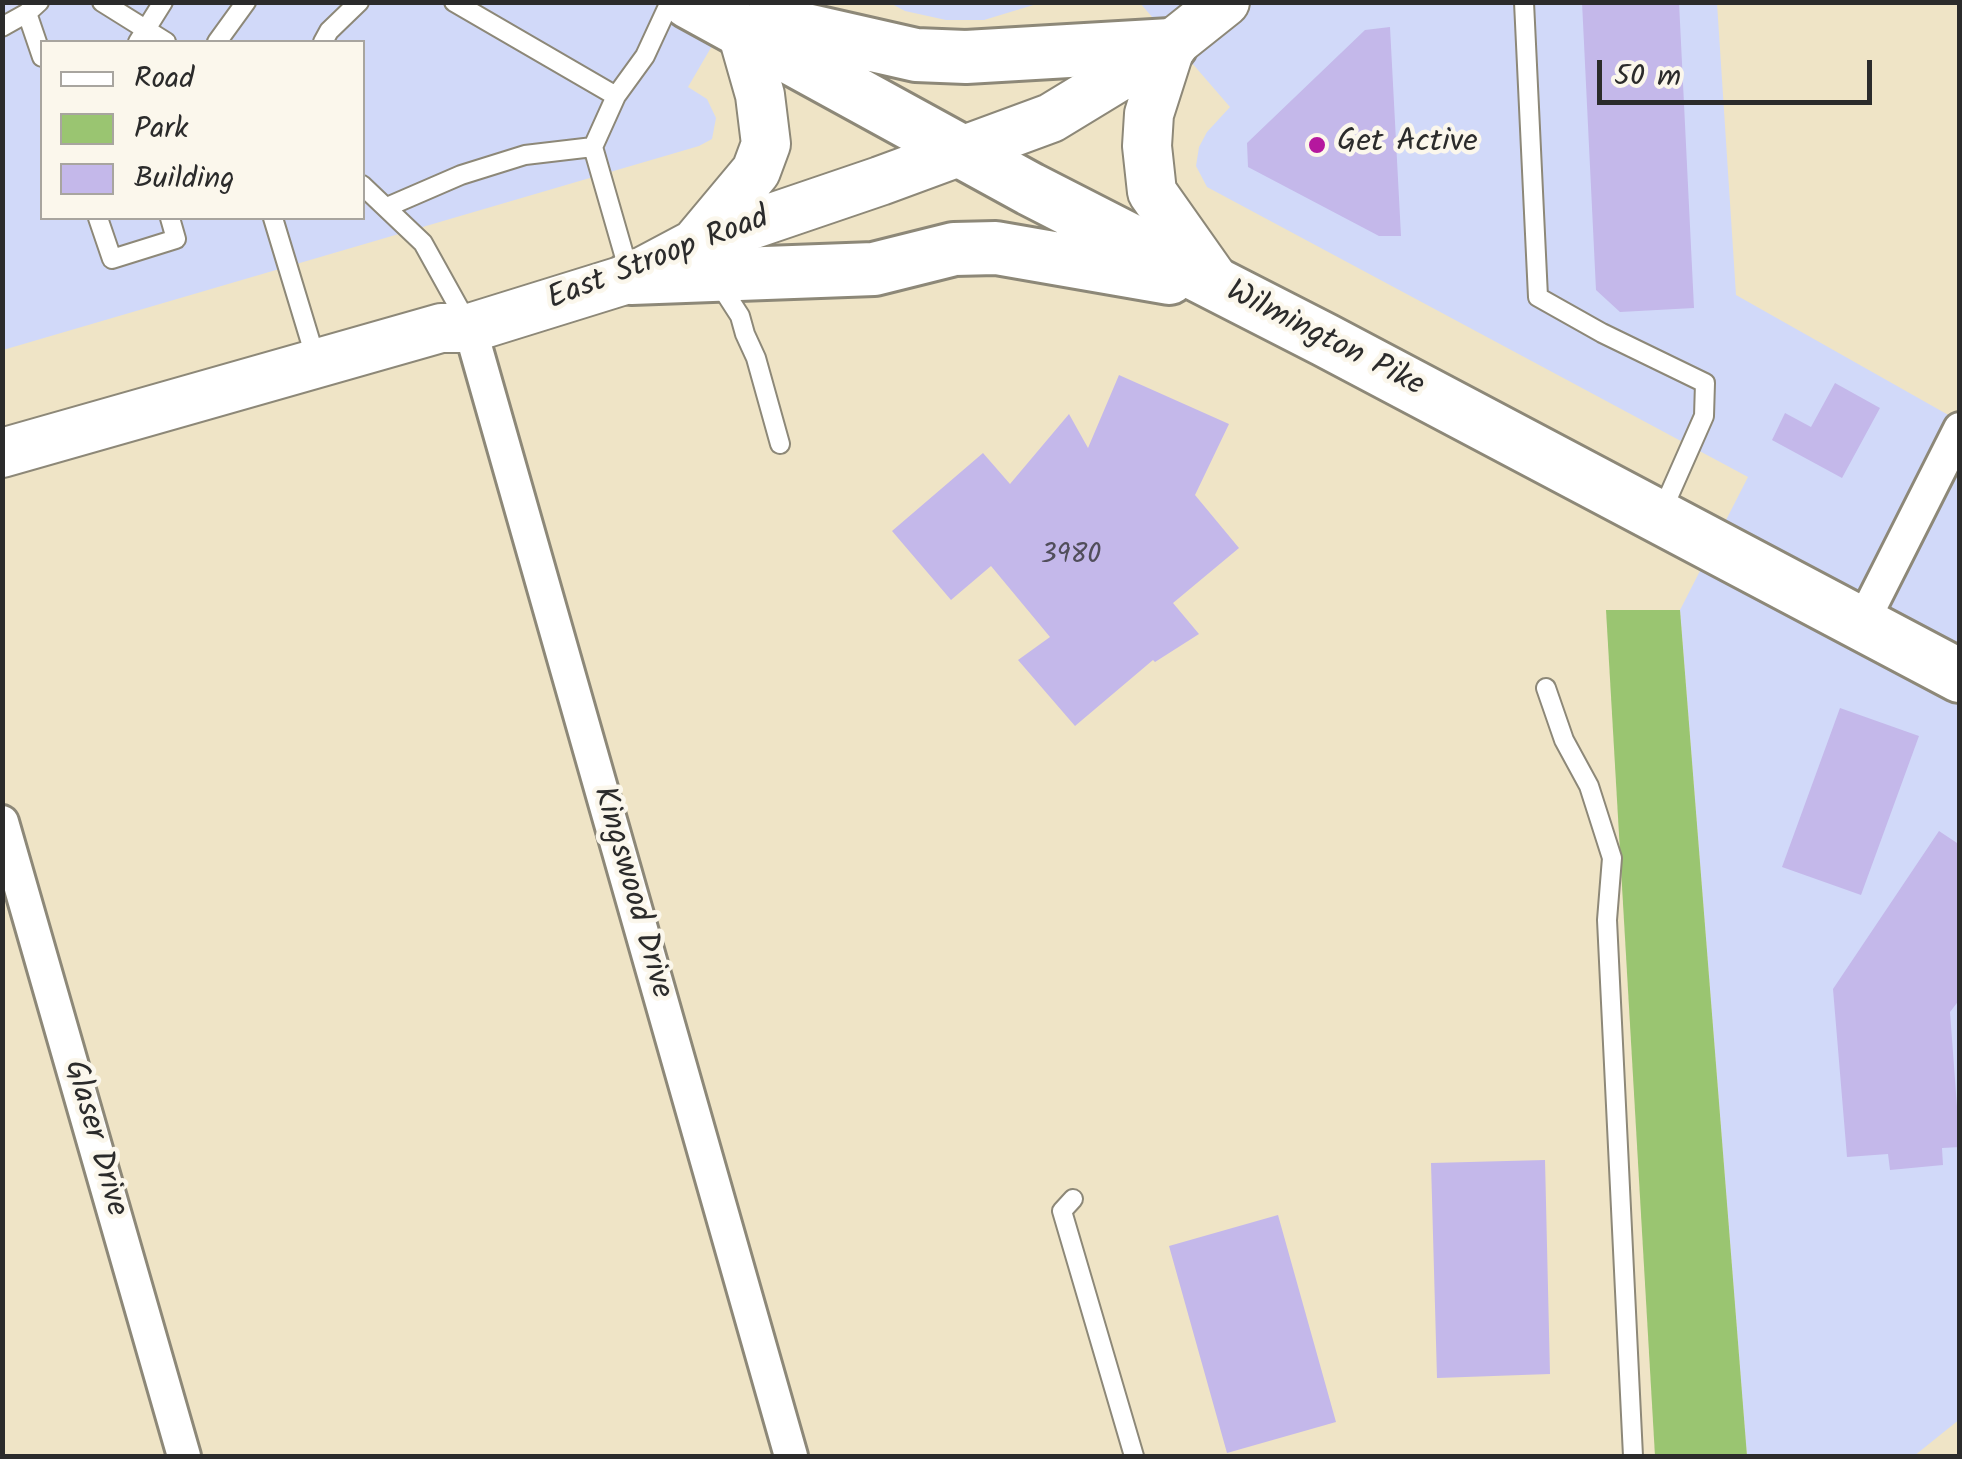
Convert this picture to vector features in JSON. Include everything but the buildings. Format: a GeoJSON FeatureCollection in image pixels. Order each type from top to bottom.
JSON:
{"type":"FeatureCollection","features":[{"type":"Feature","properties":{"kind":"main road","name":"Wilmington Pike"},"geometry":{"type":"LineString","coordinates":[[689,2],[960,152],[1960,676]]}},
{"type":"Feature","properties":{"kind":"main road","name":"East Stroop Road"},"geometry":{"type":"LineString","coordinates":[[704,259],[1051,118],[1171,45],[1225,2]]}},
{"type":"Feature","properties":{"kind":"main road"},"geometry":{"type":"LineString","coordinates":[[704,259],[756,171],[766,144],[760,94],[742,32],[806,30],[916,56],[1171,45],[1149,114],[1152,192],[1219,286]]}},
{"type":"Feature","properties":{"kind":"main road"},"geometry":{"type":"LineString","coordinates":[[631,278],[704,259],[874,269],[954,249],[996,248],[1219,286]]}},
{"type":"Feature","properties":{"kind":"main road","name":"East Stroop Road"},"geometry":{"type":"LineString","coordinates":[[2,454],[441,328],[470,328],[631,278]]}},
{"type":"Feature","properties":{"kind":"street","name":"Kingswood Drive"},"geometry":{"type":"LineString","coordinates":[[470,328],[791,1456]]}},
{"type":"Feature","properties":{"kind":"street"},"geometry":{"type":"LineString","coordinates":[[1862,623],[1960,429]]}},
{"type":"Feature","properties":{"kind":"street","name":"Glaser Drive"},"geometry":{"type":"LineString","coordinates":[[2,822],[184,1456]]}},
{"type":"Feature","properties":{"kind":"lane"},"geometry":{"type":"LineString","coordinates":[[102,2],[142,36],[163,2]]}},
{"type":"Feature","properties":{"kind":"lane"},"geometry":{"type":"LineString","coordinates":[[219,40],[246,2]]}},
{"type":"Feature","properties":{"kind":"lane"},"geometry":{"type":"LineString","coordinates":[[325,40],[359,2]]}},
{"type":"Feature","properties":{"kind":"lane"},"geometry":{"type":"LineString","coordinates":[[454,2],[616,96]]}},
{"type":"Feature","properties":{"kind":"lane"},"geometry":{"type":"LineString","coordinates":[[631,278],[593,147],[616,96],[645,56],[670,2]]}},
{"type":"Feature","properties":{"kind":"lane"},"geometry":{"type":"LineString","coordinates":[[1524,2],[1538,297],[1705,383],[1704,416],[1659,516]]}},
{"type":"Feature","properties":{"kind":"lane"},"geometry":{"type":"LineString","coordinates":[[2,28],[33,8],[40,46]]}},
{"type":"Feature","properties":{"kind":"lane"},"geometry":{"type":"LineString","coordinates":[[387,207],[461,175],[526,155],[593,147]]}},
{"type":"Feature","properties":{"kind":"lane"},"geometry":{"type":"LineString","coordinates":[[365,188],[424,243],[470,328]]}},
{"type":"Feature","properties":{"kind":"lane"},"geometry":{"type":"LineString","coordinates":[[99,220],[112,259],[176,239],[171,220]]}},
{"type":"Feature","properties":{"kind":"lane"},"geometry":{"type":"LineString","coordinates":[[273,220],[317,364]]}},
{"type":"Feature","properties":{"kind":"lane"},"geometry":{"type":"LineString","coordinates":[[704,259],[740,316],[780,444]]}},
{"type":"Feature","properties":{"kind":"lane"},"geometry":{"type":"LineString","coordinates":[[1546,688],[1564,740],[1589,786],[1612,858],[1607,920],[1633,1456]]}},
{"type":"Feature","properties":{"kind":"lane"},"geometry":{"type":"LineString","coordinates":[[1073,1199],[1062,1212],[1134,1456]]}},
{"type":"Feature","properties":{"kind":"shaded area"},"geometry":{"type":"Polygon","coordinates":[[[3,3],[737,3],[688,87],[707,99],[716,118],[712,139],[699,146],[3,350],[3,3]]]}},
{"type":"Feature","properties":{"kind":"shaded area"},"geometry":{"type":"Polygon","coordinates":[[[890,3],[1040,3],[984,20],[946,20],[905,11],[890,3]]]}},
{"type":"Feature","properties":{"kind":"shaded area"},"geometry":{"type":"Polygon","coordinates":[[[1140,3],[1717,3],[1736,295],[1959,421],[1960,1419],[1914,1456],[1747,1456],[1680,610],[1748,477],[1207,187],[1196,166],[1199,147],[1230,107],[1140,3]]]}},
{"type":"Feature","properties":{"kind":"green space"},"geometry":{"type":"Polygon","coordinates":[[[1606,610],[1680,610],[1747,1456],[1655,1456],[1606,610]]]}},
{"type":"Feature","properties":{"kind":"place","name":"Get Active"},"geometry":{"type":"Point","coordinates":[1317,145]}}]}
